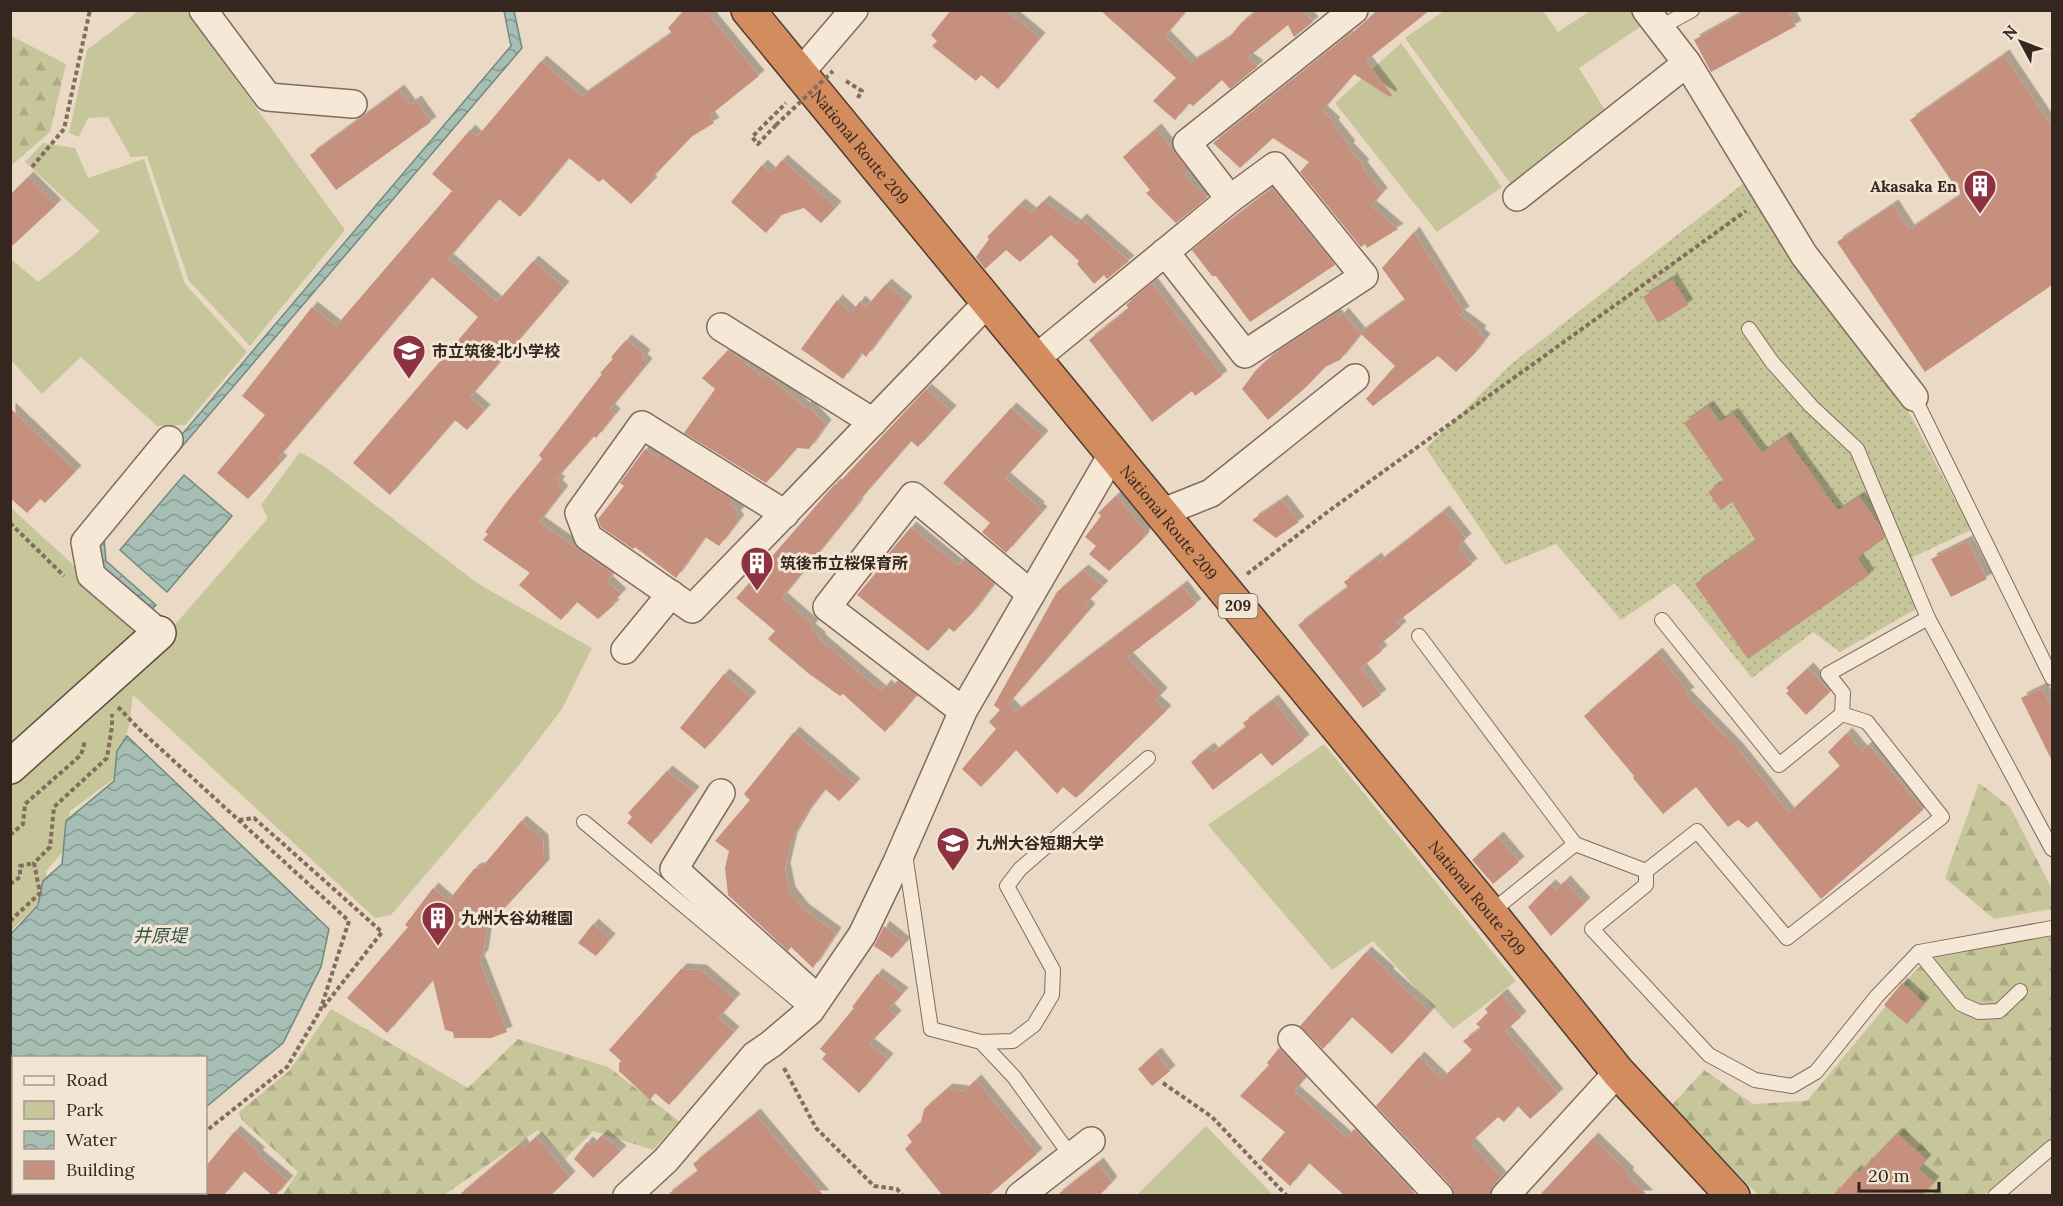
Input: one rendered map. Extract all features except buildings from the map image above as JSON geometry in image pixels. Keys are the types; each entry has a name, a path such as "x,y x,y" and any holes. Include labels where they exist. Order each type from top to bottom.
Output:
{"highway":[{"name":"National Route 209","path":"748,10 795,86 988,302 1618,1072 1733,1196"}],"street":[{"path":"203,10 268,97 353,104"},
{"path":"795,86 854,10"},
{"path":"1230,199 1187,143 1354,10"},
{"path":"1652,19 1687,63 1804,255 1914,397"},
{"path":"1517,196 1687,63"},
{"path":"1035,359 1165,252 1230,199 1275,166 1364,276 1245,354 1165,252"},
{"path":"785,514 642,425 579,513 588,537 692,609 785,514 988,302"},
{"path":"722,327 873,422"},
{"path":"1161,513 1211,493 1355,378"},
{"path":"10,767 159,633 91,575 86,543 170,440"},
{"path":"627,1196 666,1160 755,1055 771,1044 814,1005 862,935 963,711 1113,453"},
{"path":"963,711 828,607 913,496 1031,594"},
{"path":"625,650 671,594"},
{"path":"721,793 674,869 814,1005"},
{"path":"1292,1039 1439,1196"},
{"path":"1505,1196 1618,1072"},
{"path":"1020,1196 1081,1149"}],"lane":[{"path":"1652,19 1692,10"},
{"path":"1749,329 1773,362 1811,406 1857,449 1928,618 2052,849"},
{"path":"1914,397 2052,678"},
{"path":"1662,620 1779,765 1842,714 1843,693 1828,674 1928,618"},
{"path":"1419,636 1575,844 1646,871"},
{"path":"1646,871 1697,831 1787,938 1942,817 1867,722 1842,714"},
{"path":"903,846 931,1029 981,1042 1013,1041 1034,1025 1052,995 1053,970 1007,886 1020,869 1148,758"},
{"path":"584,822 814,1005"},
{"path":"1490,913 1575,844"},
{"path":"1646,871 1646,885 1592,928 1709,1055 1755,1080 1792,1086 1816,1072 1877,996 1919,952 2052,928"},
{"path":"1919,952 1961,1004 1979,1012 1999,1011 2020,991"},
{"path":"981,1042 1081,1149"},
{"path":"1995,1196 2052,1147"}],"path":[{"path":"32,167 63,129 90,10"},
{"path":"795,86 752,137 758,144 833,71"},
{"path":"1226,591 1330,510 1768,195"},
{"path":"118,706 140,730 349,921 320,1011"},
{"path":"10,884 20,877 20,866 34,863 50,847 54,807 107,758 112,726 111,708"},
{"path":"10,835 23,824 25,804 81,755 87,735"},
{"path":"207,1130 287,1067 320,1011 382,932 254,818 238,820"},
{"path":"10,921 40,893 34,863"},
{"path":"771,1044 816,1128 874,1186 897,1189 903,1196"},
{"path":"1163,1083 1212,1117 1287,1196"}],"green space":[{"path":"140,10 186,11 345,230 250,346 189,281 147,156 131,157 108,117 88,118 79,137 69,133 87,50"},
{"path":"1444,11 1543,11 1558,32 1590,11 1636,11 1646,23 1579,68 1606,112 1513,187 1405,38"},
{"path":"11,36 66,64 50,132 11,166"},
{"path":"1401,43 1502,187 1437,232 1335,103"},
{"path":"43,143 75,148 88,178 144,159 185,284 247,352 185,425 157,426 81,357 42,394 11,360 11,259 38,282 100,231 25,162"},
{"path":"1744,183 1905,405 1971,530 1913,557 1918,608 1840,652 1813,632 1752,678 1675,583 1621,620 1556,544 1505,565 1426,448 1510,365"},
{"path":"300,452 325,467 480,585 592,648 562,709 516,769 391,915 375,918 133,695 129,725 115,778 70,811 65,849 46,871 50,891 11,931 11,508 67,559 141,636 137,668 268,518 261,505"},
{"path":"1324,744 1516,981 1453,1029 1373,941 1332,970 1208,825"},
{"path":"1979,783 2010,807 2052,887 2052,909 1994,919 1945,878"},
{"path":"2052,927 2052,1138 1984,1195 1758,1195 1672,1105 1704,1070 1753,1104 1807,1101 1914,972 1931,956"},
{"path":"331,1009 468,1088 518,1039 608,1067 679,1121 653,1150 593,1131 565,1159 538,1130 444,1195 282,1196 298,1172 242,1120 239,1112 289,1071"},
{"path":"1206,1126 1273,1195 1137,1195"}],"water":[{"path":"504,11 514,11 522,48 104,538 106,561 156,605 150,611 99,567 96,536 511,46"},
{"path":"184,475 232,516 167,592 120,550"},
{"name":"井原堤","path":"127,736 329,929 321,967 283,1043 207,1106 207,1056 12,1056 12,1194 133,1194 132,1196 11,1195 11,934 38,905 43,881 62,864 66,821 114,781 117,751"}],"place":[{"name":"Akasaka En","path":"1980,215"},
{"name":"市立筑後北小学校","path":"409,380"},
{"name":"筑後市立桜保育所","path":"757,592"},
{"name":"九州大谷短期大学","path":"953,872"},
{"name":"九州大谷幼稚園","path":"438,947"}]}
